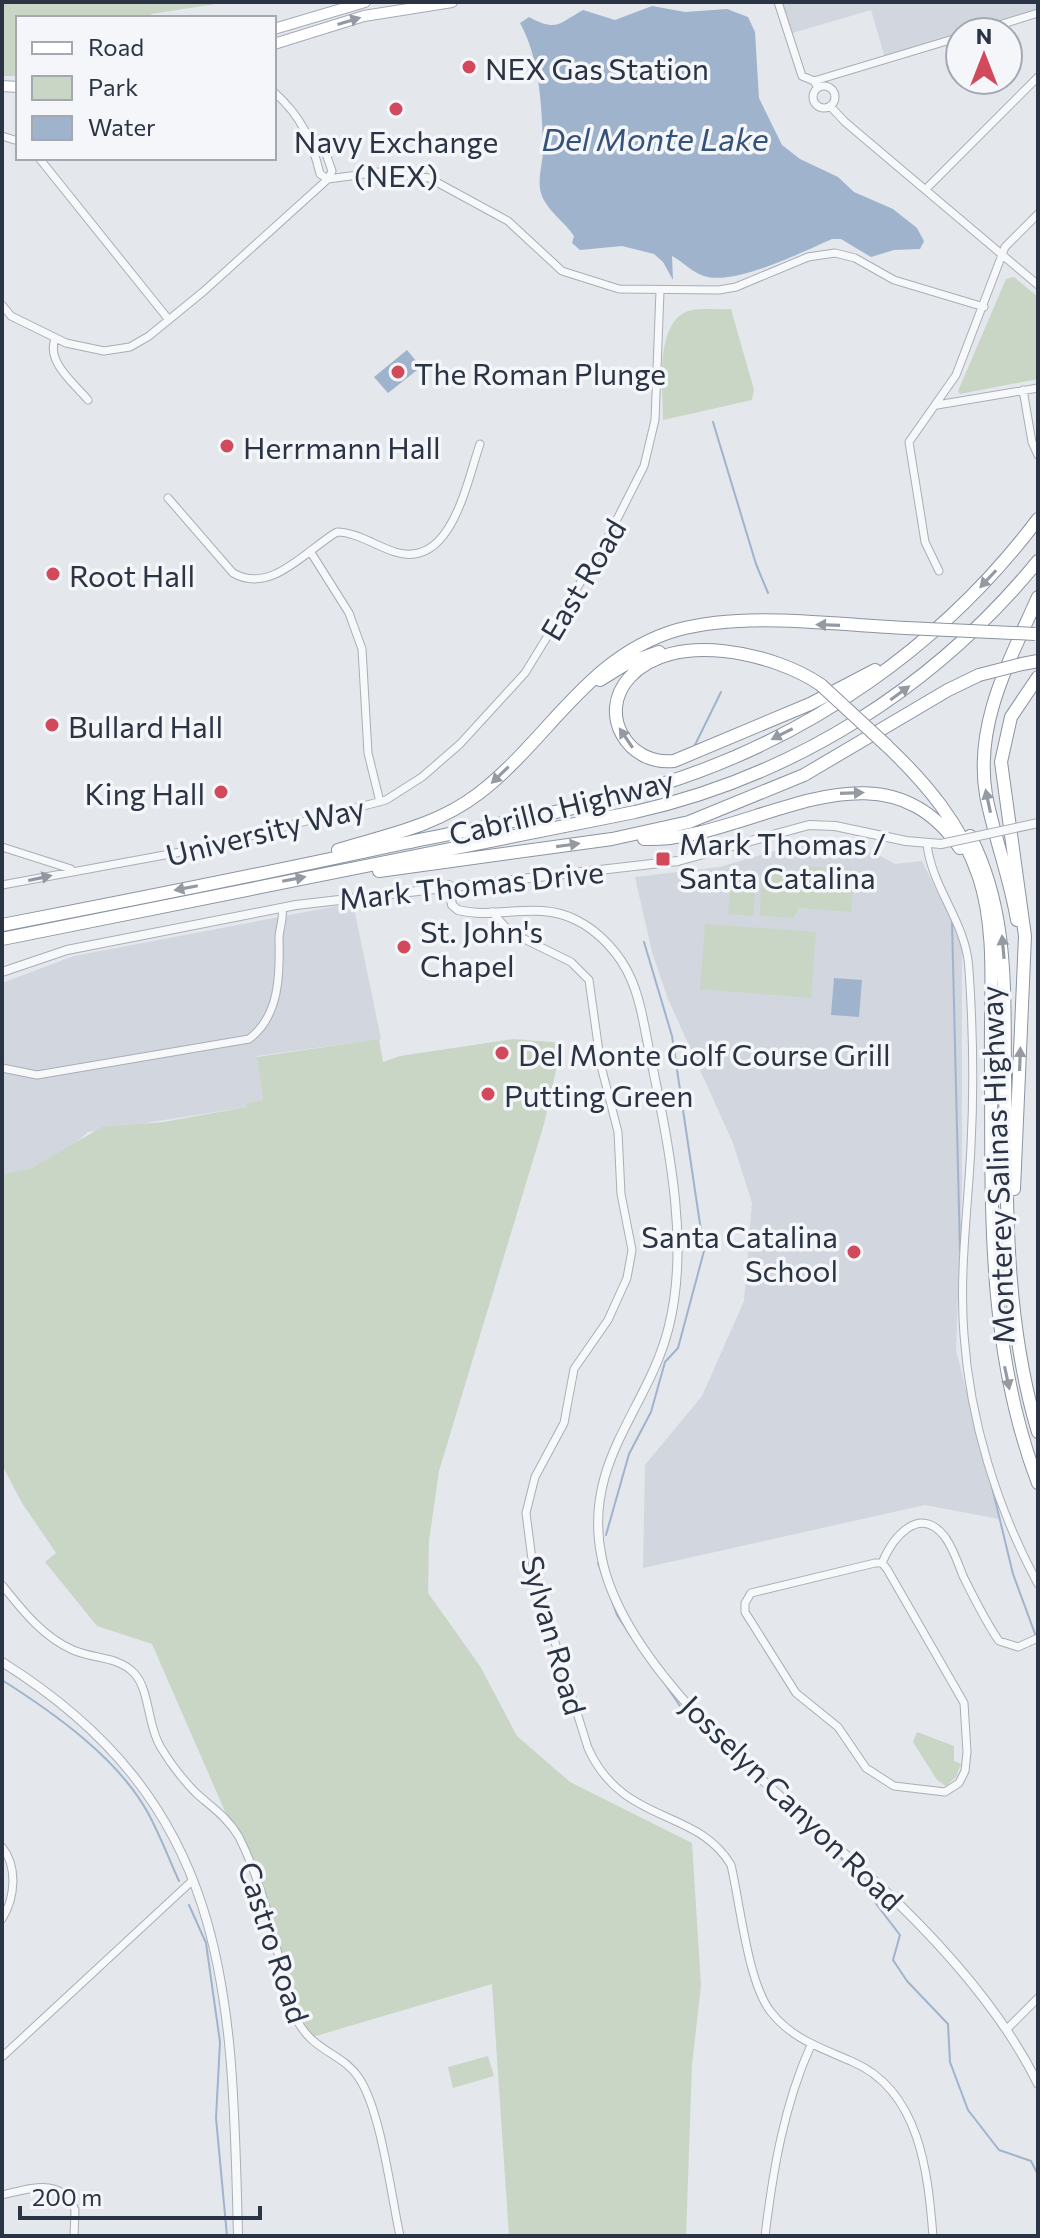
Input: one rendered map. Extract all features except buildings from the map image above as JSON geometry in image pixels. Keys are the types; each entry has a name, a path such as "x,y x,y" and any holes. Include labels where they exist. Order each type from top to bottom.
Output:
{"highway":[{"name":"Cabrillo Highway","path":"2,925 577,807 678,779 743,753 858,691 920,644 984,584 1038,519"},
{"name":"Cabrillo Highway","path":"2,942 33,932 653,808 703,794 769,769 855,723 919,678 985,620 1038,561"},
{"path":"1022,1015 1017,919 986,793 984,753 993,701 1038,597"},
{"path":"262,873 408,831 451,813 493,782 590,680 614,660 677,630 740,621 1037,634"},
{"path":"554,719 619,668 654,653 696,644 724,643 762,649 804,665 935,783 962,820 982,860 998,911 1005,974 1010,1276"},
{"path":"824,683 785,665 751,655 715,651 679,655 650,663 630,677 618,698 617,721 624,740 642,756 661,762 684,759 825,697 920,644"},
{"path":"324,874 404,868 612,839 689,822 764,794 835,759 940,694 979,675 1038,661"},
{"path":"1010,1276 1024,910 1001,762 1011,717 1038,677"},
{"path":"890,743 929,788 963,839 985,896 989,937"},
{"path":"612,839 677,836 839,793 865,792 891,797 929,816 957,843 975,881 989,937"},
{"name":"Monterey Salinas Highway","path":"989,937 995,1298 1008,1385 1038,1483"},
{"name":"Monterey Salinas Highway","path":"1010,1276 1021,1365 1038,1432"}],"main road":[{"path":"276,28 365,2"},
{"path":"276,43 364,16 452,2"}],"street":[{"path":"778,2 802,76 832,90 835,97 830,106 823,108 814,103 816,85"},
{"path":"816,85 944,42"},
{"path":"926,189 1038,77"},
{"path":"2,305 11,316 55,339 95,350 120,350 138,343 169,320 328,179 332,171 324,148 308,134 298,114 276,94"},
{"path":"830,106 1038,285"},
{"path":"41,160 169,320"},
{"path":"328,179 380,172 429,178 508,221 549,261 568,273 600,284 660,291 736,287 808,257 835,253 855,258 894,280 984,307"},
{"path":"939,571 925,542 908,450 910,438 956,375 984,307 1001,254 1038,214"},
{"name":"East Road","path":"380,802 410,787 432,769 525,673 613,528 644,466 653,437 660,291"},
{"path":"55,339 51,349 54,360 88,400"},
{"path":"937,405 1038,388"},
{"path":"1023,390 1038,455"},
{"path":"168,498 238,576 266,579 337,532 403,554 421,552 435,545 454,517 480,444"},
{"name":"University Way","path":"2,885 77,870 112,867 233,841 380,802 368,753 366,676 361,644 349,613 310,551"},
{"name":"Mark Thomas Drive","path":"2,972 75,948 282,908 449,885 689,859 809,825 835,826 941,844 1038,823"},
{"path":"927,844 931,867 961,928 969,967 972,1131 962,1291 967,1368 981,1435 1001,1501 1038,1584"},
{"path":"2,847 77,870"},
{"name":"Josselyn Canyon Road","path":"449,885 452,905 458,910 492,912 535,909 563,915 604,941 631,979 654,1076 673,1195 676,1281 666,1340 615,1445 600,1503 601,1558 620,1607 656,1664 700,1720 897,1902 963,1974 1007,2029 1038,2084"},
{"path":"2,1068 37,1075 249,1039 267,1021 281,970 278,934 284,923 282,908"},
{"name":"Sylvan Road","path":"492,912 510,932 571,962 589,980 601,1066 618,1132 621,1194 632,1250 627,1278 608,1320 574,1369 564,1423 529,1494 527,1529 534,1575 594,1761 626,1797 655,1814 707,1837 725,1855 731,1865 758,1991 778,2020 811,2045 874,2074 907,2115 925,2164 933,2236"},
{"path":"882,1563 892,1540 902,1530 919,1525 934,1528 949,1543 999,1641 1018,1647 1038,1638"},
{"path":"882,1563 957,1686 966,1710 965,1771 959,1783 945,1792 904,1789 866,1768 838,1727 796,1693 745,1612 745,1603 751,1593 882,1563"},
{"name":"Castro Road","path":"2,1585 26,1614 60,1644 77,1652 122,1663 136,1675 143,1686 152,1732 161,1748 177,1771 229,1821 237,1833 268,1910 283,1984 294,2015 303,2032 319,2049 350,2068 363,2086 382,2149 400,2236"},
{"path":"2,1662 43,1687 112,1751 159,1811 193,1880 219,1960 231,2034 238,2236"},
{"path":"2,1847 12,1865 13,1887 2,1919"},
{"path":"2,2057 193,1880"},
{"path":"1007,2029 1038,1998"},
{"path":"765,2236 784,2121 795,2081 811,2045"},
{"path":"2,2195 46,2186 59,2189 75,2210 74,2236"}],"shaded area":[{"path":"778,2 1038,2 1038,13 1024,17 944,16 944,42 886,61 871,10 789,34"},
{"name":"Santa Catalina School","path":"814,839 877,854 895,864 922,861 962,942 962,1186 956,1350 999,1519 925,1505 643,1568 645,1465 702,1396 744,1301 752,1203 733,1143 668,999 652,952 635,877 720,867"},
{"path":"353,903 381,1039 257,1056 263,1100 247,1103 247,1107 88,1132 68,1149 32,1168 2,1174 2,983 74,956"}],"green space":[{"path":"2,2 229,2 152,16 16,16 16,76 2,76"},
{"path":"1014,277 1038,297 1038,379 960,394 958,391 1006,279"},
{"path":"731,309 754,390 752,400 663,420 663,357 671,326 680,316 692,310"},
{"path":"802,866 855,870 851,912 799,908 793,918 760,916 761,873 800,876"},
{"path":"735,871 752,872 756,877 753,916 728,914 731,876"},
{"path":"705,924 816,932 811,998 700,989"},
{"path":"379,1039 383,1062 400,1056 514,1039 562,1043 544,1124 439,1471 429,1541 428,1593 480,1666 517,1736 570,1782 692,1843 701,1985 692,2065 686,2236 509,2236 492,1984 309,2038 294,2015 268,1910 152,1644 97,1626 45,1562 56,1553 22,1503 2,1465 2,1174 32,1168 102,1127 163,1122 247,1107 247,1103 263,1100 257,1057"},
{"path":"917,1732 954,1746 954,1761 961,1764 956,1777 946,1786 937,1780 913,1742"},
{"path":"488,2056 494,2076 453,2088 448,2067"}],"water":[{"name":"Del Monte Lake","path":"652,6 685,12 727,9 748,17 755,32 759,98 782,145 800,159 838,177 854,192 893,209 917,228 924,241 920,249 894,250 871,257 841,239 832,239 768,266 717,278 704,276 672,256 673,280 663,262 654,254 622,246 580,250 572,243 574,236 547,205 541,193 543,149 539,84 532,52 520,23 529,17 546,24 557,24 583,10 615,20"},
{"name":"The Roman Plunge","path":"407,350 421,367 388,393 374,377"},
{"path":"834,978 862,980 859,1017 831,1015"}],"waterway":[{"path":"713,422 756,564 768,593"},
{"path":"694,747 721,692"},
{"path":"952,922 960,1251"},
{"path":"606,1535 629,1454 651,1412 665,1362 678,1348 704,1251 672,1036 644,942"},
{"path":"991,1483 1013,1574 1038,1642"},
{"path":"598,1563 617,1615 632,1638"},
{"path":"657,1672 682,1709 710,1734"},
{"path":"2,1680 63,1722 120,1774 148,1813 179,1881"},
{"path":"837,1853 900,1935 893,1960 907,1981 948,2024 950,2062 968,2110 999,2150 1031,2161 1038,2175"},
{"path":"189,1905 206,1943 220,2042 216,2118 227,2236"}],"place":[{"name":"NEX Gas Station","path":"469,67"},
{"name":"Navy Exchange (NEX)","path":"396,109"},
{"name":"The Roman Plunge","path":"398,372"},
{"name":"Herrmann Hall","path":"227,446"},
{"name":"Root Hall","path":"53,574"},
{"name":"Bullard Hall","path":"52,725"},
{"name":"King Hall","path":"221,792"},
{"name":"Mark Thomas / Santa Catalina","path":"663,859"},
{"name":"St. John's Chapel","path":"404,947"},
{"name":"Del Monte Golf Course Grill","path":"502,1053"},
{"name":"Putting Green","path":"488,1094"},
{"name":"Santa Catalina School","path":"854,1252"}]}
